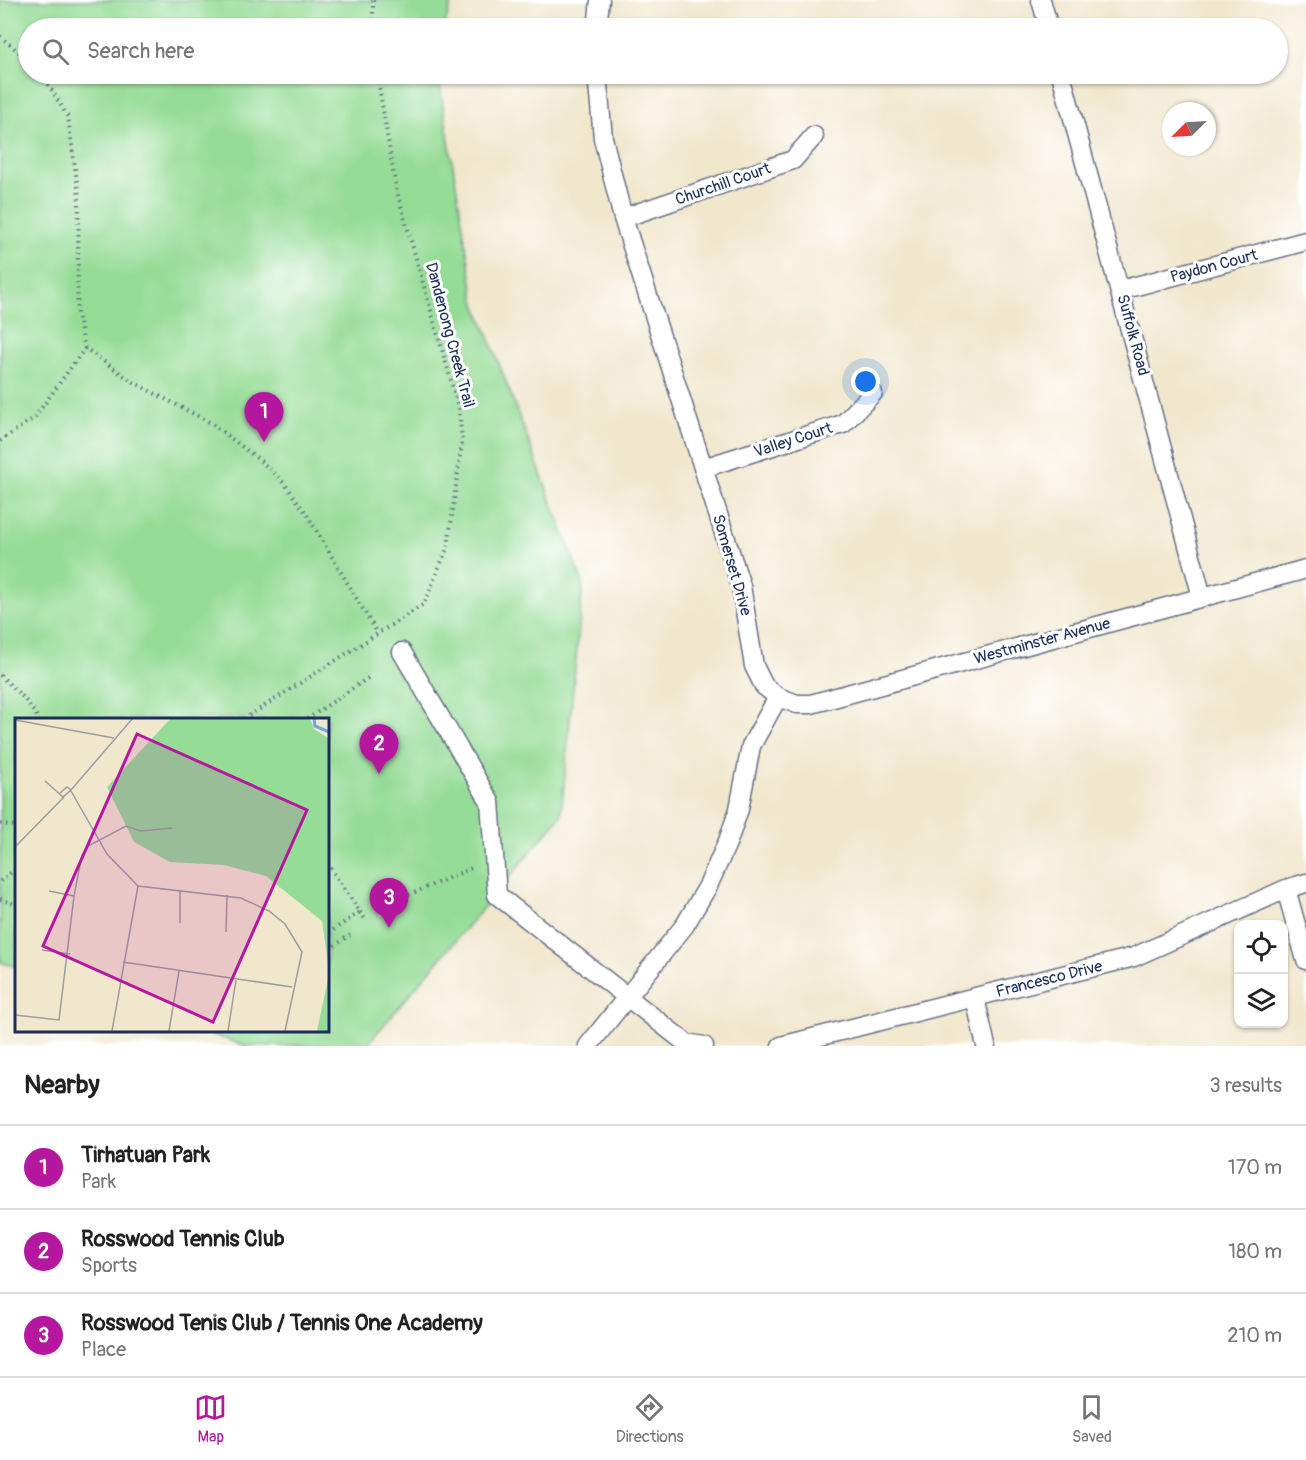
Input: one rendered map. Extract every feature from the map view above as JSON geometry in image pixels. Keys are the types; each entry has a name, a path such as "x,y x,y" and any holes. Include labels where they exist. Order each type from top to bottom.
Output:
{"street":[{"path":"598,18 600,0"},
{"path":"1041,0 1046,18"},
{"name":"Somerset Drive","path":"598,84 603,138 622,218 741,586 754,666 764,686 778,697"},
{"name":"Suffolk Road","path":"1064,84 1202,597"},
{"name":"Churchill Court","path":"622,218 793,160 814,136"},
{"name":"Paydon Court","path":"1121,291 1306,241"},
{"name":"Valley Court","path":"703,468 843,424 873,393"},
{"name":"Westminster Avenue","path":"778,697 797,704 811,704 1306,569"},
{"path":"402,652 490,802 497,895 686,1043 704,1046"},
{"path":"588,1046 685,925 708,886 728,841 739,808 751,746 778,697"},
{"name":"Francesco Drive","path":"782,1046 1134,957 1286,889 1306,884"},
{"path":"1286,889 1306,960"},
{"path":"975,998 986,1046"}],"path":[{"path":"373,0 373,18"},
{"path":"0,36 18,51"},
{"path":"48,84 68,117 79,196 77,314 85,348 133,382 211,423 277,477 306,513 377,633"},
{"name":"Dandenong Creek Trail","path":"246,718 424,604 448,546 462,441 459,410 396,188 379,84"},
{"path":"0,441 35,417 85,348"},
{"path":"0,675 24,698 38,718"},
{"path":"308,718 368,678"},
{"path":"0,824 15,826"},
{"path":"410,895 474,869 473,860"},
{"path":"328,864 365,920"},
{"path":"0,881 15,870"},
{"path":"0,899 15,904"},
{"path":"328,933 360,912"},
{"path":"328,943 331,948 350,934"}],"green space":[{"path":"0,0 452,0 447,18 18,18 18,84 440,84 475,301 583,584 561,816 366,1046 246,1046 201,1031 328,1031 328,718 15,718 15,967 0,962"}],"place":[{"name":"Tirhatuan Park","path":"264,442"},
{"name":"Rosswood Tennis Club","path":"379,774"},
{"name":"Rosswood Tenis Club / Tennis One Academy","path":"389,928"}]}
